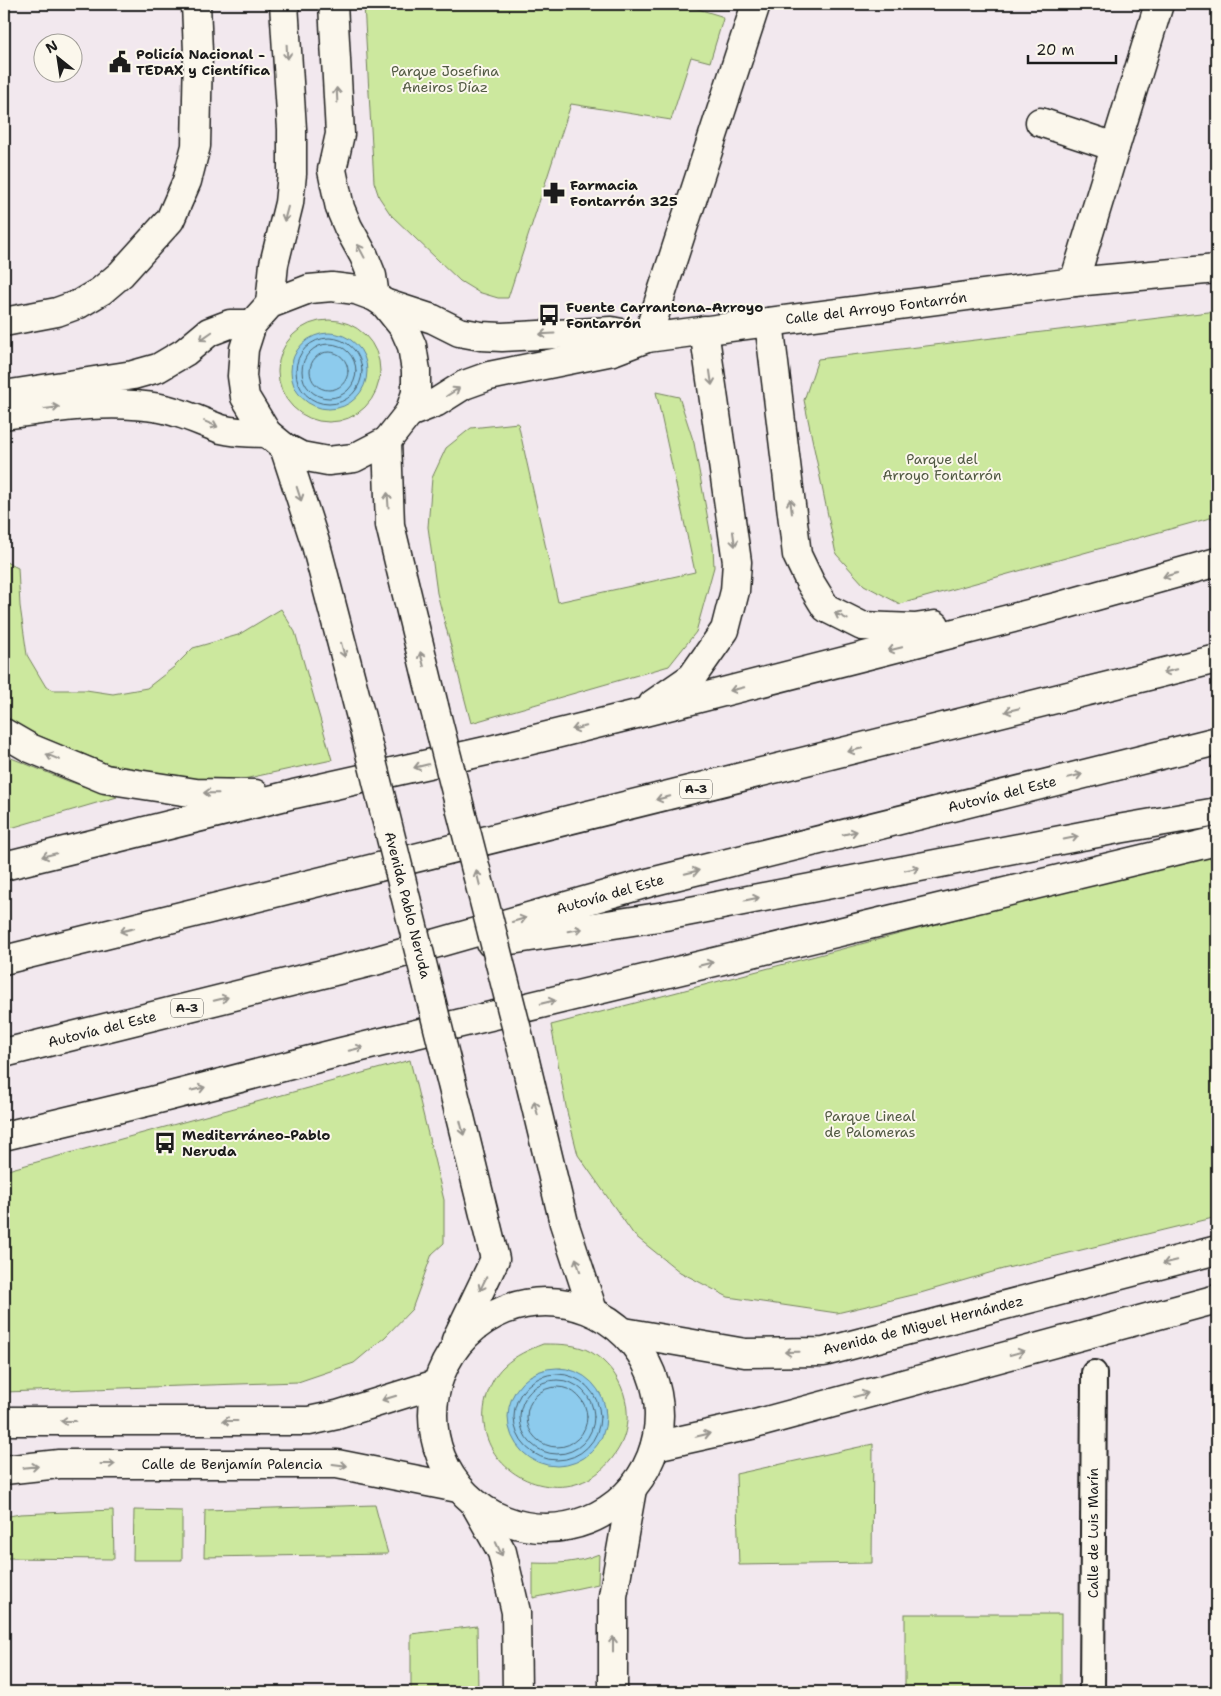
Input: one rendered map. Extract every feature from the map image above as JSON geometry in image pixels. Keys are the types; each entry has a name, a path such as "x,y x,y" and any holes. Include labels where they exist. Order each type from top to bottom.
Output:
{"main road":[{"path":"4,322 57,312 79,304 101,291 121,274 170,220 187,180 196,146 198,52 196,4"},
{"path":"270,304 274,264 289,203 292,174 292,129 284,4"},
{"path":"4,415 76,405 122,404 161,408 195,417 222,429 276,440 301,456 328,461 354,458 387,441 409,413 416,393 416,371 412,346 404,328 380,300 364,256 348,228 340,208 332,170 340,134 333,4"},
{"path":"1074,282 1159,4"},
{"path":"647,338 751,5"},
{"path":"1040,122 1114,147"},
{"name":"Calle del Arroyo Fontarrón","path":"409,413 437,402 464,385 489,376 613,351 647,338 1074,282 1217,269"},
{"path":"276,440 244,397 242,376 244,350 252,324 270,304 309,289 332,287 356,290 380,300"},
{"name":"Calle del Arroyo Fontarrón","path":"380,300 433,319 459,332 481,336 502,337 611,331 647,338"},
{"path":"769,322 798,555 810,582 826,608 862,626 915,628 1060,606"},
{"path":"4,395 133,375 158,368 185,352 209,332 230,324 252,324"},
{"path":"640,713 692,677 725,630 736,591 737,562 704,330"},
{"name":"Avenida Pablo Neruda","path":"276,440 316,545 363,725 495,1259 447,1358"},
{"path":"387,441 390,525 564,1223 593,1312"},
{"path":"4,866 294,794 495,749 640,713 1060,606 1217,562"},
{"name":"A-3","path":"4,960 1217,659"},
{"path":"4,733 30,748 105,779 196,793 294,794"},
{"name":"Autovía del Este","path":"4,1053 371,962 651,882 1217,741"},
{"path":"371,962 665,916 1118,829 1217,812"},
{"path":"4,1136 151,1101 360,1047 1217,842"},
{"path":"4,1143 151,1101"},
{"name":"Avenida de Miguel Hernández","path":"624,1332 744,1353 824,1352 1217,1250"},
{"path":"656,1446 765,1421 1217,1300"},
{"path":"467,1497 506,1522 540,1529 574,1526 606,1512 632,1489 646,1469 656,1446 660,1415 656,1385 644,1356 624,1332 593,1312 561,1302 528,1303 496,1313 468,1332 447,1358 436,1384 432,1411 434,1439 443,1465 467,1497 502,1552 516,1612 517,1692"},
{"path":"4,1421 309,1421 337,1415 436,1384"},
{"name":"Calle de Benjamín Palencia","path":"4,1470 59,1464 337,1464 467,1497"},
{"path":"613,1692 613,1596 632,1489"}],"street":[{"name":"Calle de Luis Marín","path":"1092,1692 1094,1373"}],"green space":[{"name":"Parque Josefina Aneiros Díaz","path":"364,4 682,4 721,16 723,19 710,62 691,57 671,120 571,104 508,298 498,298 478,292 460,281 391,215 379,197 374,182"},
{"name":"Parque del Arroyo Fontarrón","path":"1217,311 1217,516 900,604 864,585 836,554 804,400 818,359"},
{"path":"329,320 349,323 358,328 372,342 377,351 380,371 377,391 372,400 358,414 349,419 329,422 309,419 300,414 286,400 281,391 278,371 281,351 286,342 300,328 309,323"},
{"path":"656,392 679,397 694,443 713,547 714,567 696,632 669,666 471,723 437,593 428,527 432,478 446,448 471,428 518,423 558,602 695,572"},
{"path":"4,561 18,568 20,606 27,655 46,687 53,690 86,690 113,694 147,688 174,667 193,648 238,635 281,609 295,632 332,760 225,783 161,776 108,764 10,724 4,717"},
{"path":"4,755 68,781 117,797 4,830"},
{"name":"Parque Lineal de Palomeras","path":"1217,851 1217,1217 1003,1269 917,1294 837,1313 728,1297 680,1272 634,1235 578,1155 567,1112 551,1025"},
{"path":"410,1060 444,1200 444,1243 432,1254 412,1309 385,1337 354,1363 298,1382 4,1392 4,1171"},
{"path":"543,1344 580,1347 602,1360 619,1381 627,1406 625,1432 617,1452 599,1472 584,1481 566,1486 548,1486 531,1482 515,1474 502,1463 492,1450 486,1434 484,1417 486,1399 495,1377 513,1359","holes":["561,1368 600,1393 605,1409 605,1425 530,1376 544,1370"]},
{"path":"873,1444 872,1563 739,1565 736,1474"},
{"path":"375,1505 388,1554 204,1557 205,1510"},
{"path":"113,1510 114,1559 4,1558 4,1517 20,1514"},
{"path":"134,1510 182,1511 182,1560 133,1560"},
{"path":"599,1554 598,1584 533,1598 533,1563 567,1562"},
{"path":"905,1614 1061,1614 1061,1692 905,1692"},
{"path":"477,1626 478,1692 411,1692 411,1634"}],"water":[{"path":"322,333 336,333 350,339 361,350 367,364 364,386 356,398 336,409 322,409 308,403 297,392 291,378 291,364 297,350 308,339"},
{"path":"557,1368 576,1372 591,1383 602,1398 606,1417 602,1436 591,1451 576,1462 557,1466 538,1462 523,1451 512,1436 508,1417 512,1398 523,1383 538,1372"}],"place":[{"name":"Policía Nacional - TEDAX y Científica","path":"120,62"},
{"name":"Farmacia Fontarrón 325","path":"554,193"},
{"name":"Fuente Carrantona-Arroyo Fontarrón","path":"549,315"},
{"name":"Mediterráneo-Pablo Neruda","path":"165,1143"}]}
